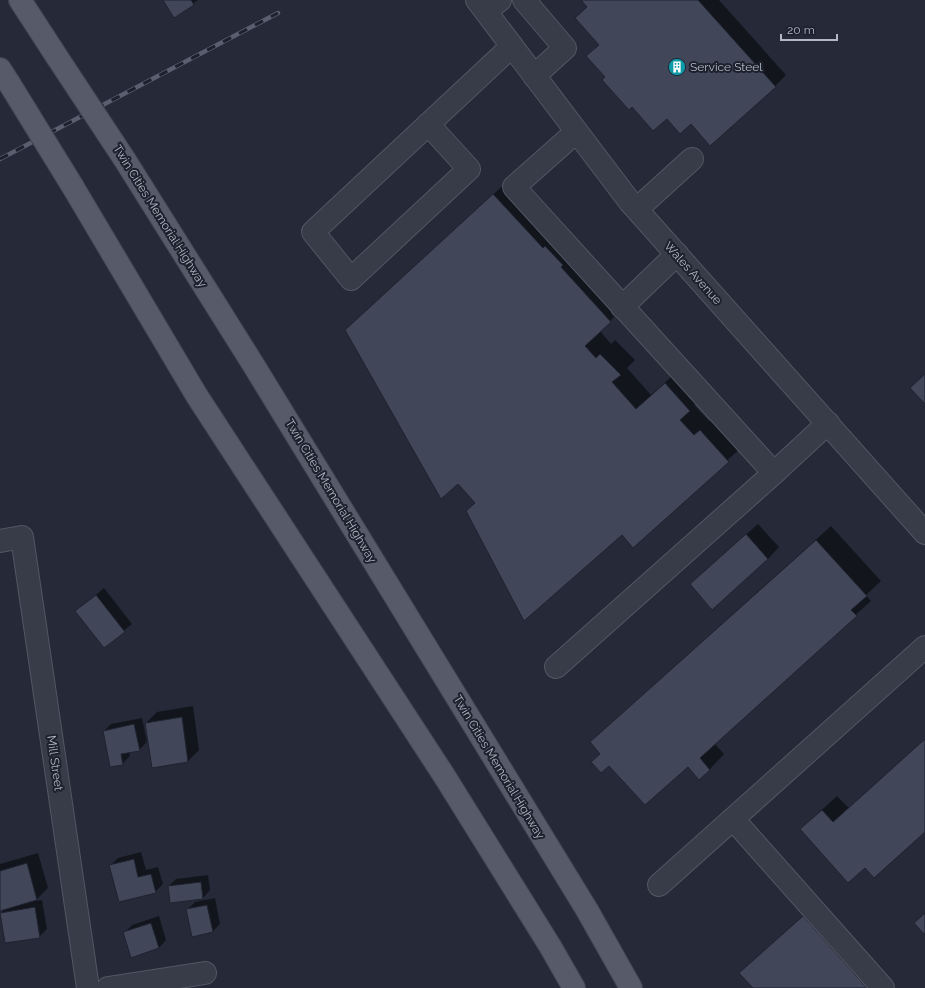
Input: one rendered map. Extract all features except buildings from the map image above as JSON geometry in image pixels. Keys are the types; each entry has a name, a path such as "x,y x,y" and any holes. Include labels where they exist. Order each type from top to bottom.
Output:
{"main road":[{"name":"Twin Cities Memorial Highway","path":"20,0 125,160 265,383 578,897 631,988"},
{"path":"29,0 40,30"},
{"path":"3,79 51,150 197,396 445,777 550,946 574,988"}],"street":[{"path":"524,0 565,48 534,76"},
{"name":"Wales Avenue","path":"488,4 512,46 576,132 637,209 923,527"},
{"path":"428,124 469,168 351,278 313,232 428,124 512,46"},
{"path":"576,132 514,187 774,473"},
{"path":"637,209 692,159"},
{"path":"622,307 676,254"},
{"path":"556,667 828,423"},
{"name":"Mill Street","path":"0,541 22,537 88,988"},
{"path":"659,885 925,647"},
{"path":"733,818 883,988"},
{"path":"108,988 205,973"}],"railway":[{"path":"0,159 278,13"}],"place":[{"name":"Service Steel","path":"677,67"}]}
